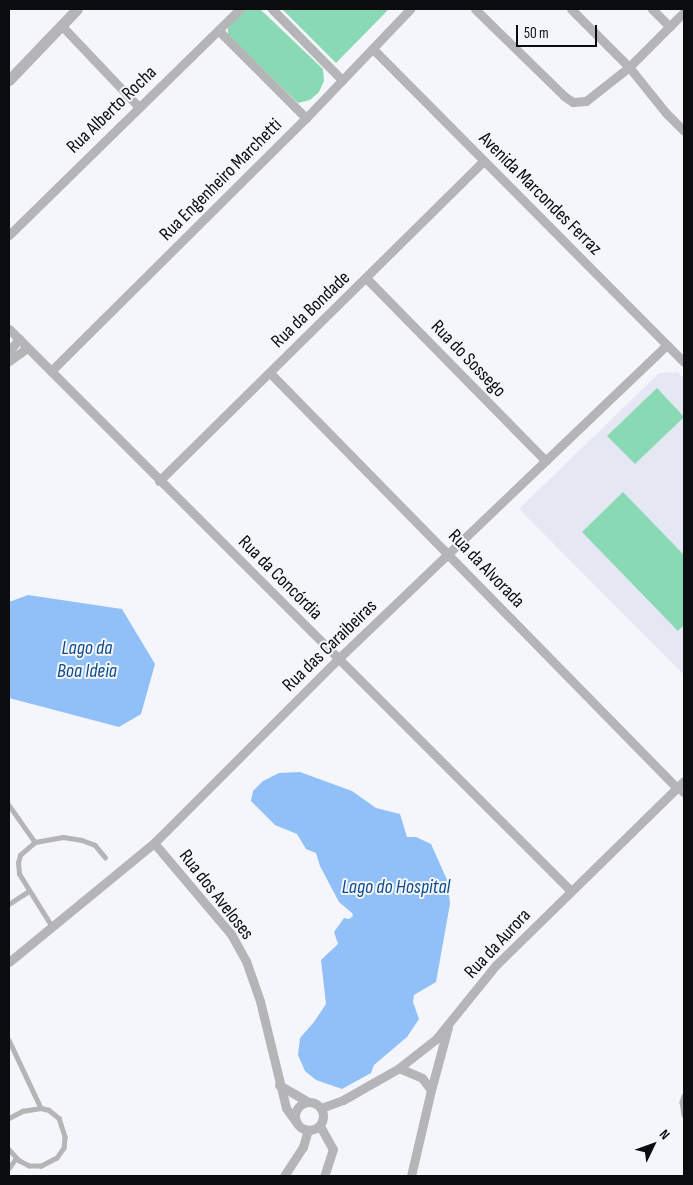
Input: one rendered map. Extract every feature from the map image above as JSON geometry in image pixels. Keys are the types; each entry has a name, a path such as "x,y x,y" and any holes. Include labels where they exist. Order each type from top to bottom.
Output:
{"street":[{"name":"Rua Alberto Rocha","path":"9,235 138,106 240,9"},
{"path":"272,9 342,80"},
{"name":"Rua Engenheiro Marchetti","path":"52,371 306,118 410,9"},
{"path":"475,9 564,96 574,102 586,101 629,67 684,12"},
{"path":"571,9 629,67 666,113 684,131"},
{"path":"652,9 670,27"},
{"path":"9,80 74,10"},
{"path":"61,25 138,106"},
{"path":"218,31 306,118"},
{"name":"Avenida Marcondes Ferraz","path":"373,49 684,362"},
{"name":"Rua da Bondade","path":"159,481 367,279 484,161"},
{"name":"Rua do Sossego","path":"367,279 546,461"},
{"name":"Rua da Concórdia","path":"9,329 159,481 572,891"},
{"path":"9,351 19,339"},
{"name":"Rua das Caraibeiras","path":"9,962 154,843 338,659 667,345"},
{"path":"9,361 27,348"},
{"name":"Rua da Alvorada","path":"270,373 682,788"},
{"name":"Rua da Aurora","path":"321,1108 343,1100 399,1068 436,1039 496,965 682,788"},
{"name":"Rua dos Aveloses","path":"154,843 231,934 246,961 260,1001 286,1108 297,1123"},
{"path":"411,1176 449,1023"},
{"path":"399,1068 422,1078 431,1090"},
{"path":"279,1085 321,1108 324,1117 320,1126 308,1130"},
{"path":"308,1130 297,1123 297,1109 309,1102"},
{"path":"320,1126 333,1149 324,1176"},
{"path":"284,1176 303,1147 308,1130"}],"lane":[{"path":"9,805 35,842"},
{"path":"52,927 19,874 18,862 27,847 35,842 63,837 82,840 94,845 105,857"},
{"path":"9,904 29,891"},
{"path":"9,1040 41,1108"},
{"path":"684,1096 682,1102 684,1115"},
{"path":"9,1118 22,1111 41,1108 49,1110 59,1118 66,1137 64,1148 57,1158 40,1166 29,1166 16,1158 9,1150"},
{"path":"9,1168 16,1158"}],"shaded area":[{"path":"678,372 684,379 684,675 519,509 659,373"}],"green space":[{"path":"244,9 260,9 323,69 324,81 319,92 310,100 298,103 228,35 228,28"},
{"path":"282,9 389,9 336,63"},
{"path":"657,388 684,417 635,464 607,436"},
{"path":"623,492 684,555 684,625 678,631 582,532"}],"water":[{"name":"Lago da Boa Ideia","path":"28,595 122,609 155,664 141,714 119,727 9,698 9,602"},
{"name":"Lago do Hospital","path":"300,772 352,791 376,808 400,814 407,837 416,837 431,844 448,882 450,904 436,982 414,995 413,1002 419,1019 407,1037 374,1065 371,1073 342,1089 316,1080 305,1071 298,1055 300,1038 326,1004 321,960 338,944 334,932 344,918 349,919 353,916 339,902 320,866 316,853 306,849 297,834 275,825 251,801 253,791 263,781 279,773"}]}
